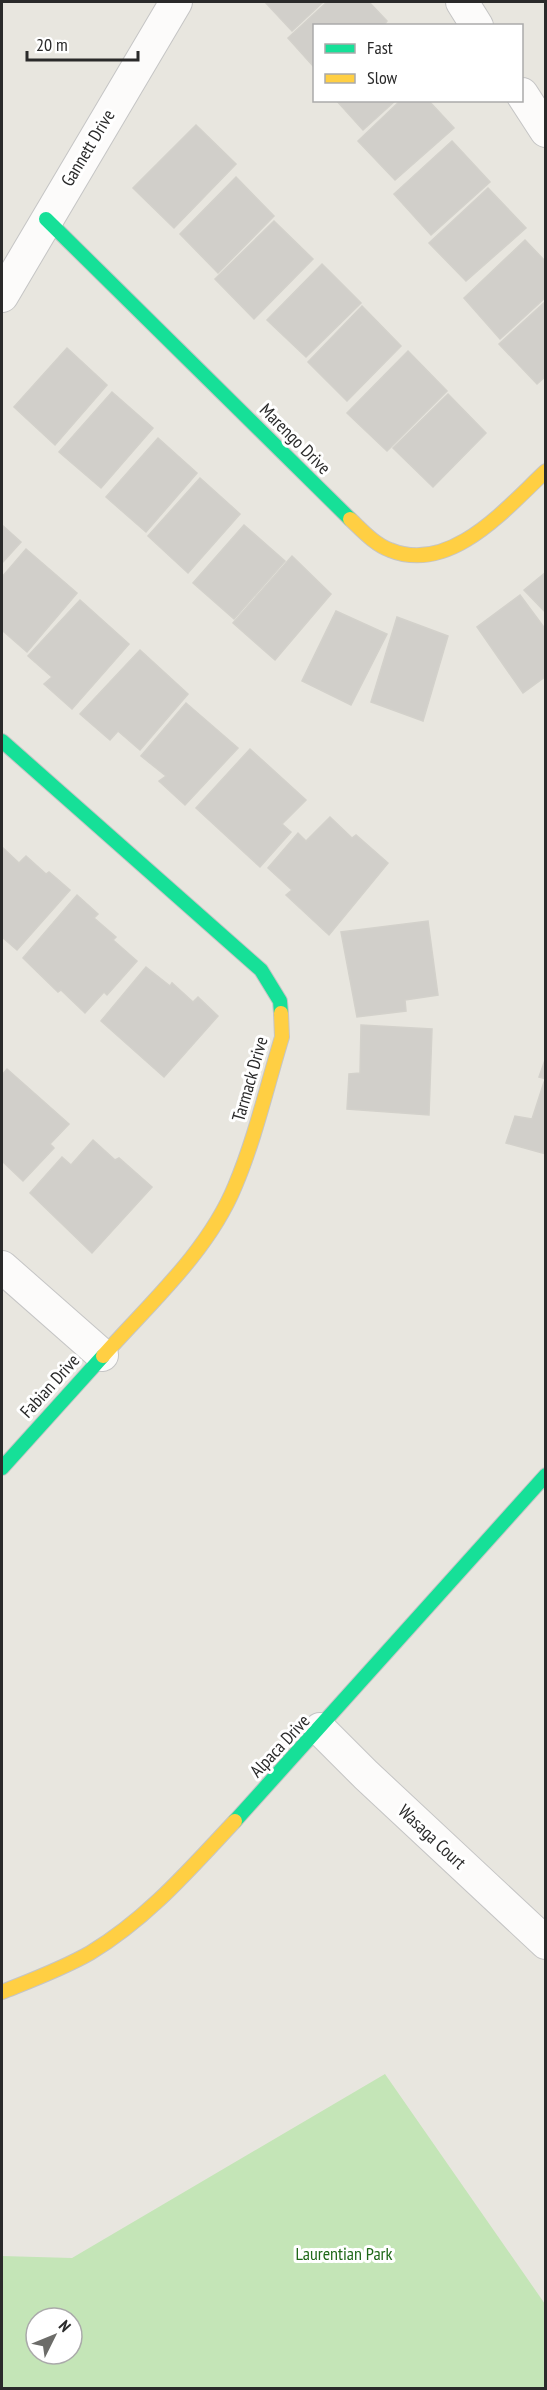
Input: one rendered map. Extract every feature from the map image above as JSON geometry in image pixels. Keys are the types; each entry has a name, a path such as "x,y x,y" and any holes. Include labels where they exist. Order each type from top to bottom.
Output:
{"street":[{"name":"Gannett Drive","path":"2,296 176,2"},
{"path":"462,2 476,24"},
{"path":"523,96 546,131"},
{"name":"Marengo Drive","path":"46,219 371,539 391,550 417,553 446,551 473,536 546,471"},
{"name":"Tarmack Drive","path":"2,741 261,970 280,1001 282,1037 270,1085 235,1188 210,1232 182,1269 102,1355"},
{"path":"2,1267 102,1355"},
{"name":"Fabian Drive","path":"2,1468 102,1355"},
{"name":"Alpaca Drive","path":"2,1992 56,1971 135,1921 177,1883 320,1729 546,1475"},
{"name":"Wasaga Court","path":"320,1729 366,1776 546,1943"}],"green space":[{"name":"Laurentian Park","path":"385,2074 545,2304 545,2388 2,2388 2,2256 72,2258"}],"building":[{"path":"265,2 323,2 292,31"},
{"path":"327,2 369,2 387,21 385,24 313,24 313,66 288,38"},
{"path":"338,102 394,102 363,130"},
{"path":"399,102 430,102 454,128 395,180 358,141"},
{"path":"196,125 236,164 174,228 133,188"},
{"path":"452,141 490,182 431,235 394,194"},
{"path":"236,177 274,216 218,273 180,234"},
{"path":"488,188 526,228 466,281 429,243"},
{"path":"274,221 313,259 254,319 215,279"},
{"path":"525,240 546,262 546,297 500,339 464,298"},
{"path":"322,264 361,303 306,357 267,320"},
{"path":"546,301 546,376 537,384 499,344"},
{"path":"362,306 401,346 347,401 308,362"},
{"path":"67,348 107,385 55,445 14,407"},
{"path":"408,351 447,391 387,451 347,413"},
{"path":"112,392 153,428 101,488 59,452"},
{"path":"448,394 486,433 433,487 393,448"},
{"path":"158,438 197,473 146,532 106,497"},
{"path":"200,478 240,514 188,573 148,536"},
{"path":"2,525 21,542 2,563"},
{"path":"244,525 285,561 234,619 193,583"},
{"path":"26,549 77,593 27,652 3,631 2,633 2,577"},
{"path":"292,556 331,594 275,660 233,623"},
{"path":"546,572 546,613 524,590"},
{"path":"520,595 546,630 546,676 523,693 477,627"},
{"path":"80,600 129,644 72,709 44,684 52,677 28,656"},
{"path":"336,611 387,634 351,705 302,681"},
{"path":"397,617 448,636 423,721 371,702"},
{"path":"140,650 188,694 140,750 118,731 110,740 80,714"},
{"path":"186,703 238,748 185,805 159,781 166,776 141,756"},
{"path":"250,749 306,800 282,824 291,832 260,867 196,808"},
{"path":"330,817 352,838 356,835 388,863 329,935 286,895 292,890 268,868 298,833 306,841"},
{"path":"2,847 19,863 26,856 46,874 49,872 70,890 17,950 2,937"},
{"path":"77,895 98,914 94,918 116,937 113,940 137,961 107,995 104,992 85,1013 61,990 58,992 23,958"},
{"path":"428,921 438,995 405,1000 406,1011 357,1017 341,932"},
{"path":"146,967 170,986 172,983 193,1002 198,997 218,1016 164,1077 101,1021"},
{"path":"361,1025 432,1029 429,1115 347,1109 349,1074 360,1073"},
{"path":"546,1057 546,1079 539,1077"},
{"path":"7,1069 69,1124 50,1144 54,1148 23,1181 2,1161 2,1075"},
{"path":"544,1082 546,1082 546,1154 506,1143 515,1116 532,1119"},
{"path":"93,1140 115,1160 119,1158 152,1187 92,1253 30,1193 62,1157 71,1165"}],"traffic: fast":[{"path":"46,219 350,519"},
{"path":"2,741 261,970 280,1001 281,1013"},
{"path":"2,1468 103,1356"},
{"path":"235,1821 546,1475"}],"traffic: slow":[{"path":"350,519 373,540 390,550 413,555 435,553 456,545 476,533 496,518 546,471"},
{"path":"103,1356 176,1276 209,1233 223,1210 249,1150 282,1037 281,1013"},
{"path":"2,1992 69,1964 111,1940 167,1892 235,1821"}]}
